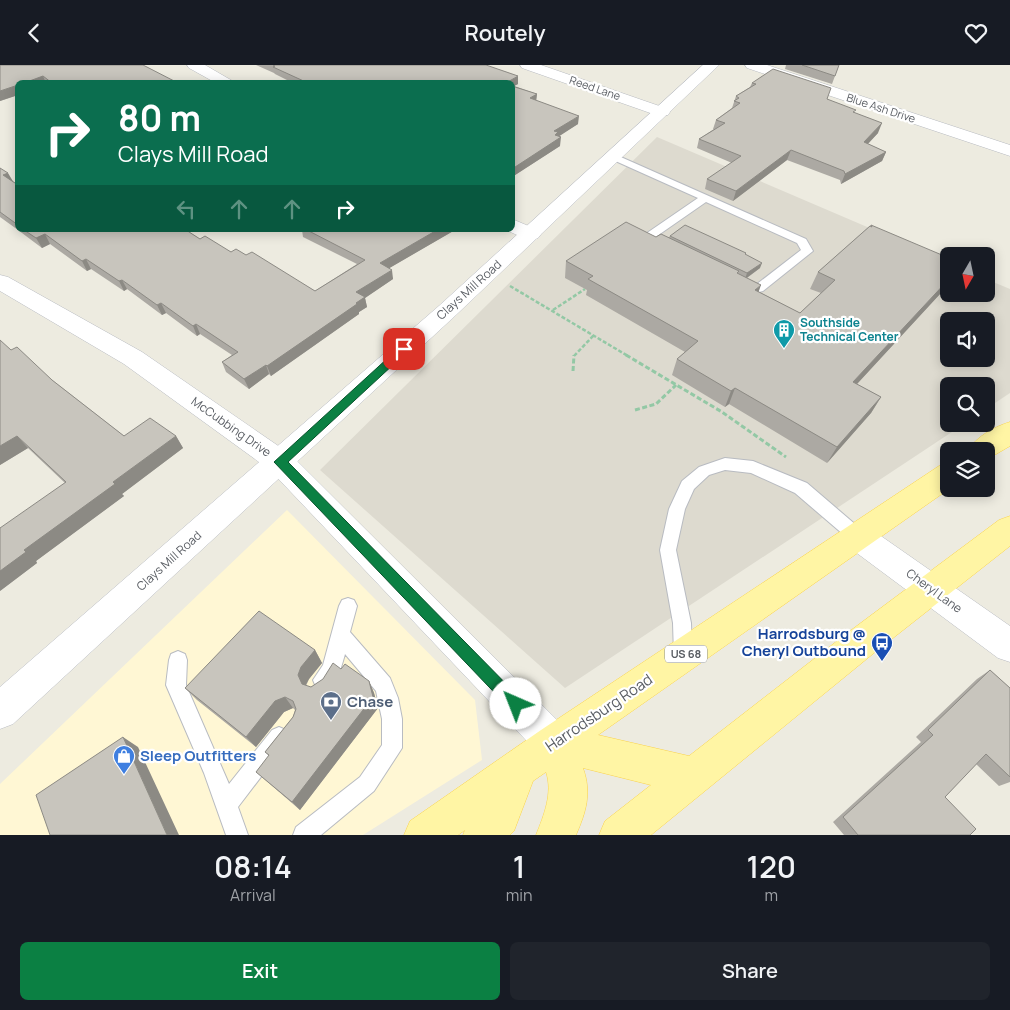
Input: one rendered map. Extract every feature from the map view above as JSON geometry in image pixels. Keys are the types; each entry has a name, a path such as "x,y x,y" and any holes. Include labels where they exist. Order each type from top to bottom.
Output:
{"main road":[{"path":"995,442 1010,432"},
{"name":"Harrodsburg Road","path":"424,835 554,743 940,480"},
{"path":"619,835 1010,529"},
{"path":"554,743 694,776"},
{"path":"554,743 568,783 565,814 556,835"},
{"path":"483,835 500,817 519,768"}],"street":[{"path":"194,65 223,80"},
{"name":"Reed Lane","path":"527,65 662,112"},
{"name":"Clays Mill Road","path":"0,711 280,462 522,229 614,157 712,65"},
{"name":"Blue Ash Drive","path":"752,65 1010,151"},
{"name":"McCubbing Drive","path":"0,282 133,358 280,462 554,743"},
{"name":"Cheryl Lane","path":"857,536 1010,646"}],"lane":[{"path":"614,157 802,241 807,251 759,288 746,287 729,279"},
{"path":"679,254 653,241 651,235 705,198"},
{"path":"683,655 682,623 668,550 677,509 688,485 704,471 725,464 753,467 801,488 857,536"},
{"path":"317,687 331,670 348,606"},
{"path":"304,835 367,784 392,748 392,719 388,698 382,685 340,635"},
{"path":"178,660 176,685 237,835"},
{"path":"226,805 292,720"}],"path":[{"path":"510,286 722,412 787,457"},
{"path":"553,310 585,289"},
{"path":"573,371 574,353 594,335"},
{"path":"635,410 656,404 676,385"}],"shaded area":[{"path":"657,137 940,258 940,303 995,303 995,283 1010,289 1010,393 995,403 995,377 940,377 940,432 952,432 565,688 320,470"},
{"path":"287,510 475,700 482,760 363,835 0,835 0,784"}],"building":[{"path":"0,65 143,65 172,80 48,80 43,76 32,80 15,80 15,86 0,91"},
{"path":"273,65 486,65 518,76 511,80 301,80 273,67 275,66"},
{"path":"802,65 839,65 835,76"},
{"path":"773,69 831,88 827,99 856,110 853,112 882,123 864,142 886,152 845,174 844,171 791,150 736,191 707,179 741,156 699,139 725,123 716,120 740,103 734,101 739,98 736,96 756,84 752,83"},
{"path":"515,87 537,94 530,98 579,116 554,131 558,132 555,135 561,137 515,167"},
{"path":"0,168 8,173 3,175 15,183 15,223 0,212"},
{"name":"Southside Technical Center","path":"626,222 656,237 661,234 739,271 737,273 761,285 755,290 800,313 835,280 818,272 870,226 872,227 871,225 940,254 940,289 853,382 881,397 837,447 735,388 731,391 677,359 698,341 588,279 593,276 566,261"},
{"path":"685,225 746,253 762,263 747,273 670,236"},
{"path":"27,232 189,232 200,239 205,236 231,252 236,249 246,255 252,252 315,291 365,260 311,232 434,232 380,263 392,270 356,292 365,297 357,304 267,366 244,379 222,362 238,352 196,324 193,326 161,303 157,305 122,280 119,281 86,259 82,261 45,234 36,238"},
{"path":"0,340 11,350 17,347 52,380 124,436 150,418 176,436 113,482 115,484 24,550 26,552 0,571 0,528 66,482 17,436 0,446"},
{"name":"Chase","path":"259,611 315,650 301,667 298,675 302,684 311,687 323,679 333,663 341,669 345,664 369,681 373,697 292,802 256,772 269,755 265,752 293,717 296,709 293,701 285,697 275,701 246,737 185,688"},
{"path":"990,670 1010,688 1010,777 986,754 945,797 976,829 970,835 858,835 843,817 933,735 928,730"},
{"name":"Sleep Outfitters","path":"123,737 167,835 50,835 36,795"}],"place":[{"name":"Southside Technical Center","path":"784,349"},
{"name":"Harrodsburg @ Cheryl Outbound","path":"882,662"},
{"name":"Chase","path":"331,721"},
{"name":"Sleep Outfitters","path":"124,775"}],"route":[{"path":"404,349 280,462 516,704"}]}
